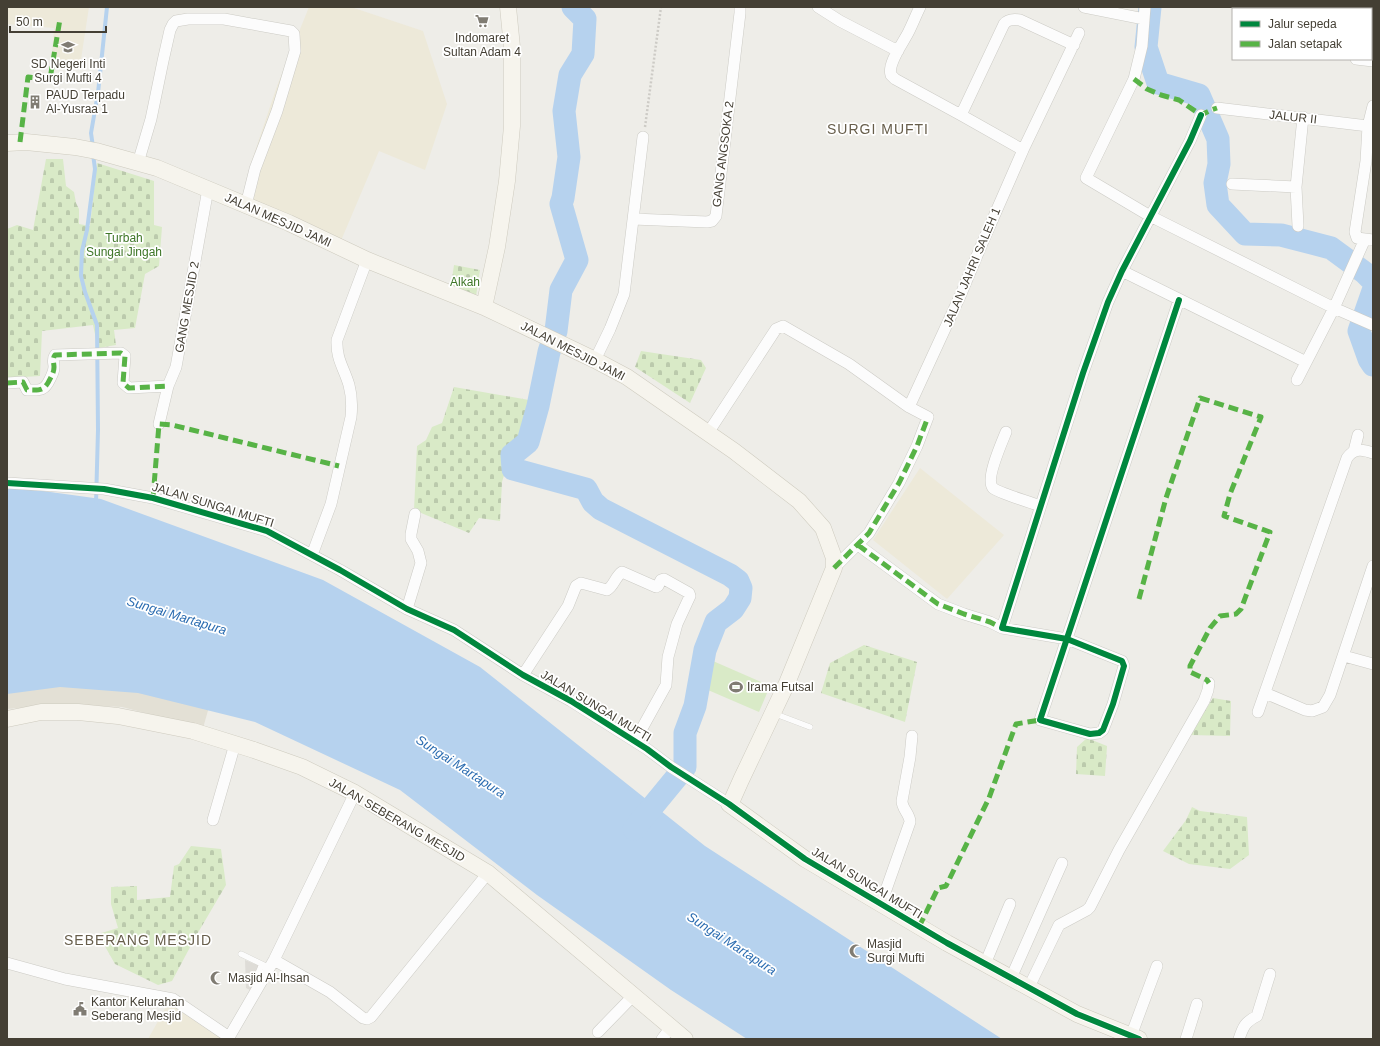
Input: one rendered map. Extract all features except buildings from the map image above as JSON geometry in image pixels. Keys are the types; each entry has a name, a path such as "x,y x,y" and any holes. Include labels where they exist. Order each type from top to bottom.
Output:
{"street":[{"path":"484,307 499,232 507,181 512,126 512,47 508,7"},
{"name":"GANG ANGSOKA 2","path":"633,218 707,222 712,221 716,216 740,7"},
{"path":"818,7 840,21 898,51"},
{"path":"920,7 910,30 898,51 890,72 895,79 1023,150"},
{"path":"1084,7 1144,19"},
{"path":"1145,7 1142,46 1134,79 1086,178 1150,216 1334,308 1366,322"},
{"path":"138,163 151,119 170,30 176,21 188,19 224,19 291,31 294,34 295,51 277,111 256,169 246,205"},
{"path":"961,115 1004,24 1007,21 1014,19 1020,20 1074,45"},
{"name":"JALAN JAHRI SALEH 1","path":"909,407 961,294 1023,150 1079,33"},
{"path":"1297,380 1334,308 1354,263 1369,240 1358,238 1355,232 1366,161 1368,126 1373,106"},
{"name":"JALUR II","path":"1217,108 1368,126"},
{"path":"1002,628 1040,506 1095,337 1108,302 1150,216 1190,141 1201,115"},
{"path":"1298,226 1296,187 1303,118"},
{"path":"595,360 610,329 624,294 643,137"},
{"name":"JALAN MESJID JAMI","path":"7,143 26,142 92,150 157,168 289,223 367,260 484,307 595,360 627,377 734,451 799,501 823,528 834,558 834,568"},
{"path":"1232,184 1296,187"},
{"name":"GANG MESJID 2","path":"159,424 168,386 176,367 208,189"},
{"path":"312,554 331,504 351,417 352,403 349,386 336,351 337,340 367,260"},
{"path":"1122,271 1306,362"},
{"path":"858,545 938,604 990,622 1002,628 1067,639 1119,660 1124,666 1113,704 1103,730 1099,733 1090,734 1040,720 1067,639 1178,300"},
{"path":"708,433 779,326 782,326 849,364 909,407 928,417 917,446 899,483 869,533 834,568 788,683 729,804"},
{"path":"7,383 24,382 27,390 44,389 54,371 53,358 55,355 96,353 123,354 125,356 123,383 129,388 168,386"},
{"path":"1006,432 993,468 990,481 992,486 994,489 1001,492 1040,506"},
{"path":"1258,712 1348,458 1354,451 1358,435"},
{"path":"1354,451 1362,450 1373,453"},
{"name":"JALAN SUNGAI MUFTI","path":"7,483 98,489 153,498 267,531 312,554 407,608 454,630 523,675 571,701 635,741 671,767 729,804 805,859 941,940 1077,1014 1135,1037"},
{"path":"407,608 421,563 420,556 411,539 415,514"},
{"path":"1265,693 1309,711 1319,710 1326,704 1344,656 1373,566"},
{"path":"523,675 563,614 578,584 581,583 607,590 622,572 656,587 661,580 664,579 690,593 677,624 670,651 666,685 635,741"},
{"path":"1344,656 1373,664"},
{"path":"1029,987 1059,925 1090,907 1119,850 1204,701 1209,683"},
{"name":"JALAN SEBERANG MESJID","path":"7,719 42,712 78,712 110,715 193,731 302,767 355,793 488,873 633,996 666,1033 685,1039"},
{"path":"881,904 910,822 909,816 902,806 902,801 910,757 912,736"},
{"path":"213,820 235,744"},
{"path":"7,963 65,979 173,998 228,1038 269,964 355,793"},
{"path":"1011,978 1062,863"},
{"path":"269,964 324,988 362,1018 367,1019 371,1017 488,873"},
{"path":"984,964 1010,904"},
{"path":"1135,1037 1157,966"},
{"path":"1239,1039 1243,1028 1249,1020 1257,1016 1270,974"},
{"path":"598,1032 633,996"},
{"path":"1186,1039 1197,1004"}],"lane":[{"path":"773,713 810,727"},
{"path":"241,954 269,964 256,978"}],"path":[{"path":"643,137 652,64 662,7"}],"shaded area":[{"name":"SD Negeri Inti Surgi Mufti 4","path":"7,7 89,7 80,66 51,65 54,28 7,24"},
{"path":"309,7 351,7 423,31 447,104 425,170 379,151 340,243 244,200 250,166 277,86"},
{"path":"920,468 1004,535 947,599 873,540"},
{"path":"7,608 209,707 203,728 122,707 64,704 7,709"},
{"path":"245,960 265,968 252,991 246,988"},
{"path":"170,1000 224,1039 148,1039"}],"green space":[{"name":"Turbah Sungai Jingah","path":"46,159 63,159 66,186 74,192 79,209 79,224 90,226 97,163 154,181 154,225 162,227 159,266 145,274 135,328 114,330 116,345 98,348 93,325 42,331 40,376 7,378 7,229 17,225 33,230"},
{"name":"Alkah","path":"454,265 480,270 476,296 450,292"},
{"path":"641,351 701,360 706,368 690,403 635,367"},
{"path":"454,387 529,400 522,447 510,455 502,482 500,521 479,518 469,533 414,510 417,446 426,440 432,427 442,423"},
{"path":"864,645 917,662 905,722 821,693 830,663"},
{"name":"Irama Futsal","path":"713,661 770,686 759,712 701,687"},
{"path":"1213,698 1231,701 1230,736 1190,735"},
{"path":"1087,738 1107,746 1105,776 1076,774 1077,747"},
{"path":"1192,807 1200,811 1247,817 1249,855 1230,869 1189,864 1163,851 1186,820"},
{"path":"191,846 221,849 226,885 172,981 158,985 115,964 98,934 118,928 111,904 111,887 137,886 137,900 170,897 174,866 179,864"}],"water":[{"name":"Sungai Martapura","path":"7,486 101,499 323,580 480,667 705,846 1002,1039 747,1039 671,990 537,895 400,790 255,722 138,693 60,687 7,694"}],"waterway":[{"path":"93,147 91,133 98,93 107,7"},
{"path":"573,7 585,19 583,54 570,75 564,111 569,157 561,204 577,260 561,290 556,331 549,352 538,406 528,442 512,455 513,469 586,489 593,502 601,509 730,575 738,581 741,588 740,598 733,609 716,622 705,650 695,706 685,733 685,767 634,829"},
{"path":"1150,7 1146,47 1158,83 1199,95 1218,139 1219,164 1215,183 1218,205 1245,234 1281,235 1331,248 1365,273 1373,281"},
{"path":"93,154 95,169 87,230 82,251 81,276 97,325 98,430 96,503"},
{"path":"1373,291 1359,331 1369,359 1373,365"}],"marked path":[{"path":"20,142 28,77 50,79 60,19"},
{"path":"1134,79 1147,89 1179,100 1201,115 1217,108"},
{"path":"7,383 23,382 27,390 38,390 43,388 48,383 53,372 53,360 55,355 121,353 125,356 123,383 129,388 168,386"},
{"path":"1139,599 1166,498 1200,398 1261,417 1230,494 1224,516 1270,532 1241,609 1236,614 1220,616 1210,628 1190,666 1190,672 1207,680 1209,683"},
{"path":"834,568 869,533 899,483 917,446 928,417"},
{"path":"153,498 159,424 172,425 339,466"},
{"path":"858,545 938,604 990,622 1002,628"},
{"path":"919,927 938,888 946,886 989,798 1016,724 1040,720"}],"cycle path":[{"path":"1179,300 1144,405 1075,615 1058,668 1040,720 1090,734 1099,733 1103,730 1113,704 1124,666 1122,661 1067,639 1002,628 1083,373 1108,302 1122,271 1190,141 1201,115"},
{"path":"7,483 104,489 153,498 267,531 340,570 407,609 454,630 523,675 571,701 647,749 671,767 729,804 805,859 947,943 1077,1014 1139,1039"}],"place":[{"name":"Indomaret Sultan Adam 4","path":"482,21"},
{"name":"SD Negeri Inti Surgi Mufti 4","path":"68,47"},
{"name":"PAUD Terpadu Al-Yusraa 1","path":"35,102"},
{"name":"Irama Futsal","path":"736,687"},
{"name":"Masjid Surgi Mufti","path":"856,951"},
{"name":"Masjid Al-Ihsan","path":"217,978"},
{"name":"Kantor Kelurahan Seberang Mesjid","path":"80,1009"}],"district":[{"name":"SURGI MUFTI","path":"878,129"},
{"name":"SEBERANG MESJID","path":"138,940"}]}
